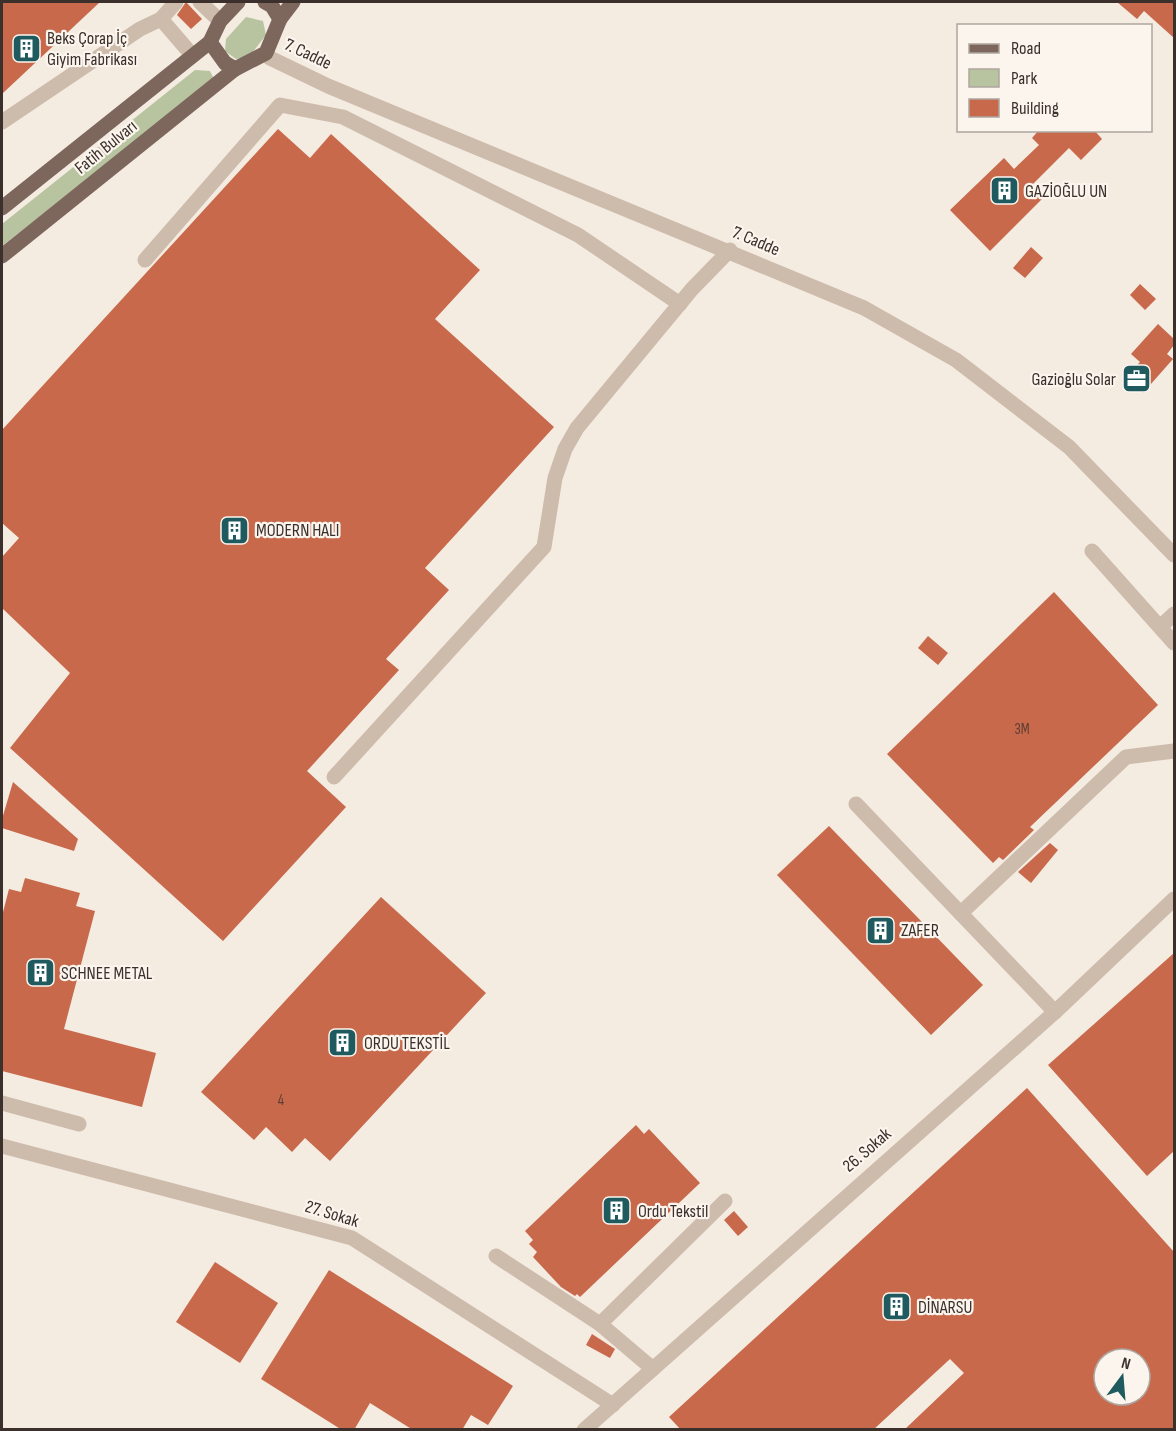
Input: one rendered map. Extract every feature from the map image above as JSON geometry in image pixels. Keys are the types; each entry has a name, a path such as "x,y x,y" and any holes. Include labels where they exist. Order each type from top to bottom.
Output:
{"main road":[{"name":"Fatih Bulvarı","path":"2,208 210,42 220,21 238,2"},
{"path":"265,2 272,6 280,20"},
{"path":"266,53 280,20 293,2"},
{"path":"210,42 225,63 235,69"},
{"name":"Fatih Bulvarı","path":"2,256 235,69 266,53"}],"street":[{"path":"2,122 140,29 161,19 176,2"},
{"path":"200,2 220,21"},
{"path":"161,19 192,55"},
{"name":"7. Cadde","path":"266,53 270,58 328,86 730,250 864,308 956,360 1069,447 1174,555"},
{"path":"145,260 280,105 343,117 578,235 680,304"},
{"path":"334,777 544,547 555,477 577,428 680,304 730,250"},
{"path":"1092,551 1174,643"},
{"path":"1160,627 1174,614"},
{"path":"961,913 1126,757 1174,752"},
{"path":"856,804 961,913 976,933 1055,1012"},
{"name":"26. Sokak","path":"584,1430 1055,1012 1174,899"},
{"path":"2,1103 79,1124"},
{"name":"27. Sokak","path":"2,1146 351,1238 613,1405"},
{"path":"600,1324 725,1201"},
{"path":"496,1256 600,1324 653,1369"}],"green space":[{"path":"246,17 263,21 266,35 249,57 236,59 225,51 226,39"},
{"path":"195,70 210,71 214,79 2,246 2,224"}],"building":[{"name":"Beks Çorap İç Giyim Fabrikası","path":"2,2 100,2 2,94"},
{"path":"186,2 202,19 191,29 177,15"},
{"path":"1117,2 1174,2 1174,38 1144,11 1137,19"},
{"name":"MODERN HALI","path":"278,129 310,158 331,134 480,270 435,319 554,427 425,568 449,590 386,659 399,670 307,771 346,807 223,941 10,748 70,673 2,608 2,557 19,538 2,523 2,430"},
{"name":"GAZİOĞLU UN","path":"1037,132 1096,132 1102,139 1081,160 1069,148 1032,185 1044,197 990,251 950,210 1004,158 1014,169 1039,145 1032,138"},
{"path":"1031,247 1043,258 1025,278 1013,268"},
{"path":"1140,284 1156,299 1145,310 1130,295"},
{"path":"1158,324 1174,339 1174,345 1167,354 1173,359 1143,393 1126,377 1140,362 1131,354"},
{"path":"1054,592 1158,705 1030,827 1034,830 1003,860 999,857 993,863 887,754"},
{"path":"928,636 948,653 938,665 918,648"},
{"path":"13,782 78,839 74,851 2,828 2,819"},
{"name":"ZAFER","path":"829,826 983,985 931,1035 777,875"},
{"path":"1050,843 1058,850 1031,883 1018,872"},
{"name":"SCHNEE METAL","path":"25,878 80,893 76,906 95,911 64,1029 156,1053 142,1107 2,1071 2,916 9,889 21,892"},
{"name":"ORDU TEKSTİL","path":"381,897 486,993 330,1161 305,1138 292,1152 266,1127 254,1140 201,1092"},
{"path":"1174,953 1174,1151 1147,1176 1048,1065"},
{"name":"DİNARSU","path":"1027,1088 1174,1252 1174,1430 904,1430 964,1373 950,1359 873,1430 681,1430 669,1417"},
{"name":"Ordu Tekstil","path":"636,1125 644,1134 649,1129 700,1183 580,1297 577,1294 575,1296 561,1287 533,1257 537,1252 529,1244 533,1240 525,1231"},
{"path":"734,1211 748,1227 738,1236 724,1220"},
{"path":"215,1262 278,1303 240,1363 176,1322"},
{"path":"329,1270 513,1386 488,1425 471,1415 462,1430 413,1430 370,1403 354,1430 342,1430 261,1379"},
{"path":"592,1334 615,1349 610,1358 586,1345"}],"place":[{"name":"Beks Çorap İç Giyim Fabrikası","path":"26,48"},
{"name":"GAZİOĞLU UN","path":"1004,191"},
{"name":"Gazioğlu Solar","path":"1137,379"},
{"name":"MODERN HALI","path":"235,530"},
{"name":"ZAFER","path":"880,930"},
{"name":"SCHNEE METAL","path":"40,973"},
{"name":"ORDU TEKSTİL","path":"343,1043"},
{"name":"Ordu Tekstil","path":"617,1211"},
{"name":"DİNARSU","path":"897,1307"}]}
